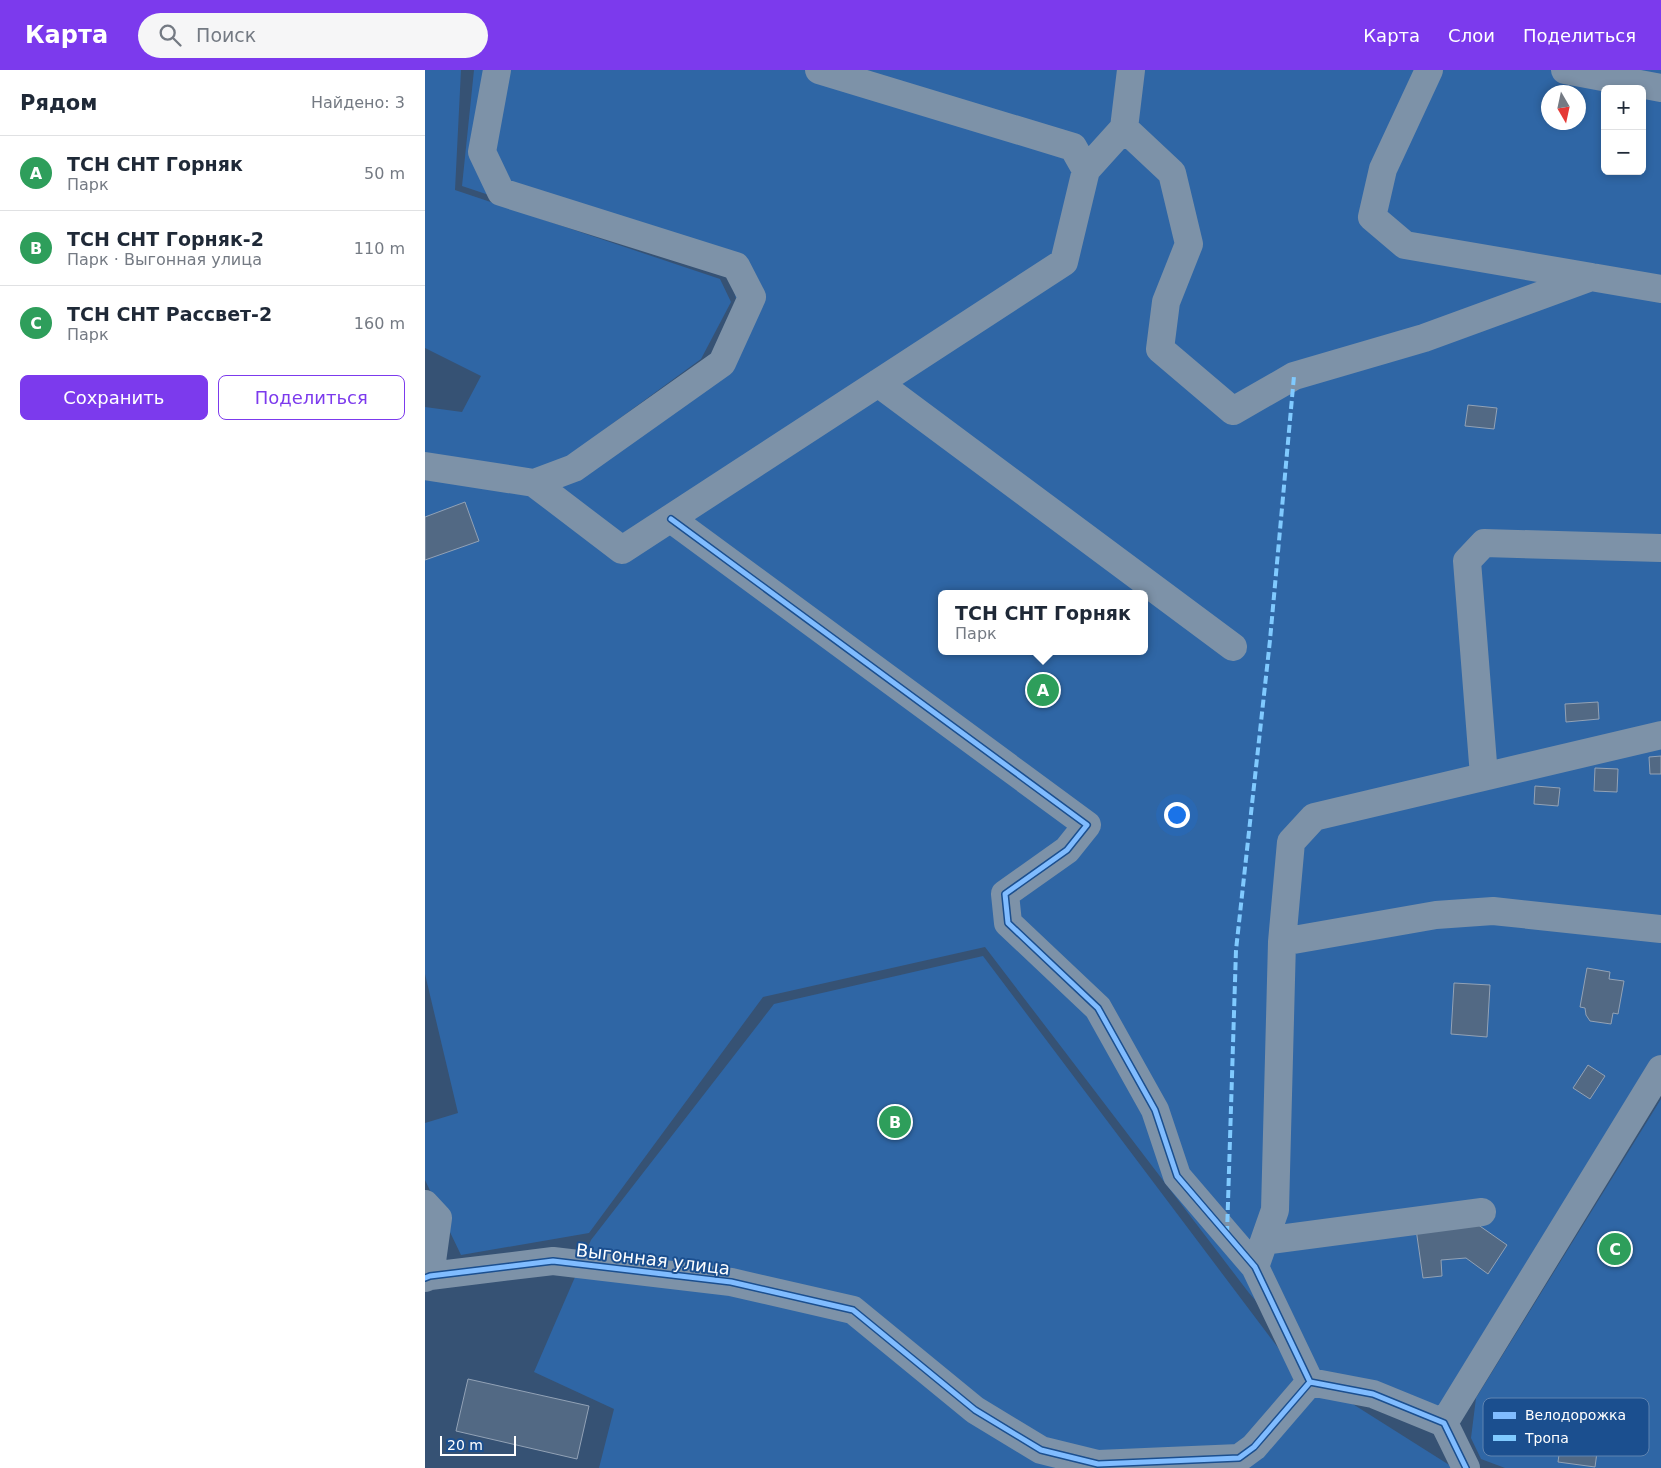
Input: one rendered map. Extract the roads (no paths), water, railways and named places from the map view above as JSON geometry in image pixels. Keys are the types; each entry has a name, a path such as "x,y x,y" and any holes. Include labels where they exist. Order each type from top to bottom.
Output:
{"street":[{"path":"497,70 482,152 501,192 736,266 752,297 722,363 574,468 534,483"},
{"path":"819,70 1073,147 1086,170"},
{"path":"425,466 534,483 622,550 1064,262 1086,170 1123,128 1131,70"},
{"path":"1429,70 1383,169 1372,217 1405,246 1661,289"},
{"path":"1565,70 1661,88"},
{"path":"1123,128 1172,173 1189,244 1166,302 1160,349 1233,411 1294,376 1424,338 1591,277"},
{"path":"878,383 1233,647"},
{"path":"671,519 1087,825 1067,850 1005,894 1008,923 1098,1008 1155,1110 1177,1176 1255,1267 1310,1382 1373,1394 1444,1423 1466,1468"},
{"path":"1484,776 1467,560 1484,543 1661,548"},
{"path":"1255,1267 1275,1210 1282,942 1291,842 1314,816 1661,735"},
{"path":"1282,942 1436,915 1493,911 1661,929"},
{"path":"1444,1423 1661,1069"},
{"path":"425,1204 438,1218 428,1277"},
{"path":"1264,1241 1482,1212"},
{"name":"Выгонная улица","path":"428,1277 553,1261 731,1282 853,1310 975,1410 1041,1450 1098,1464 1239,1458 1254,1447 1310,1382"}],"place":[{"name":"ТСН СНТ Горняк","path":"1043,690"},
{"name":"ТСН СНТ Горняк-2","path":"895,1122"},
{"name":"ТСН СНТ Рассвет-2","path":"1615,1249"}]}
